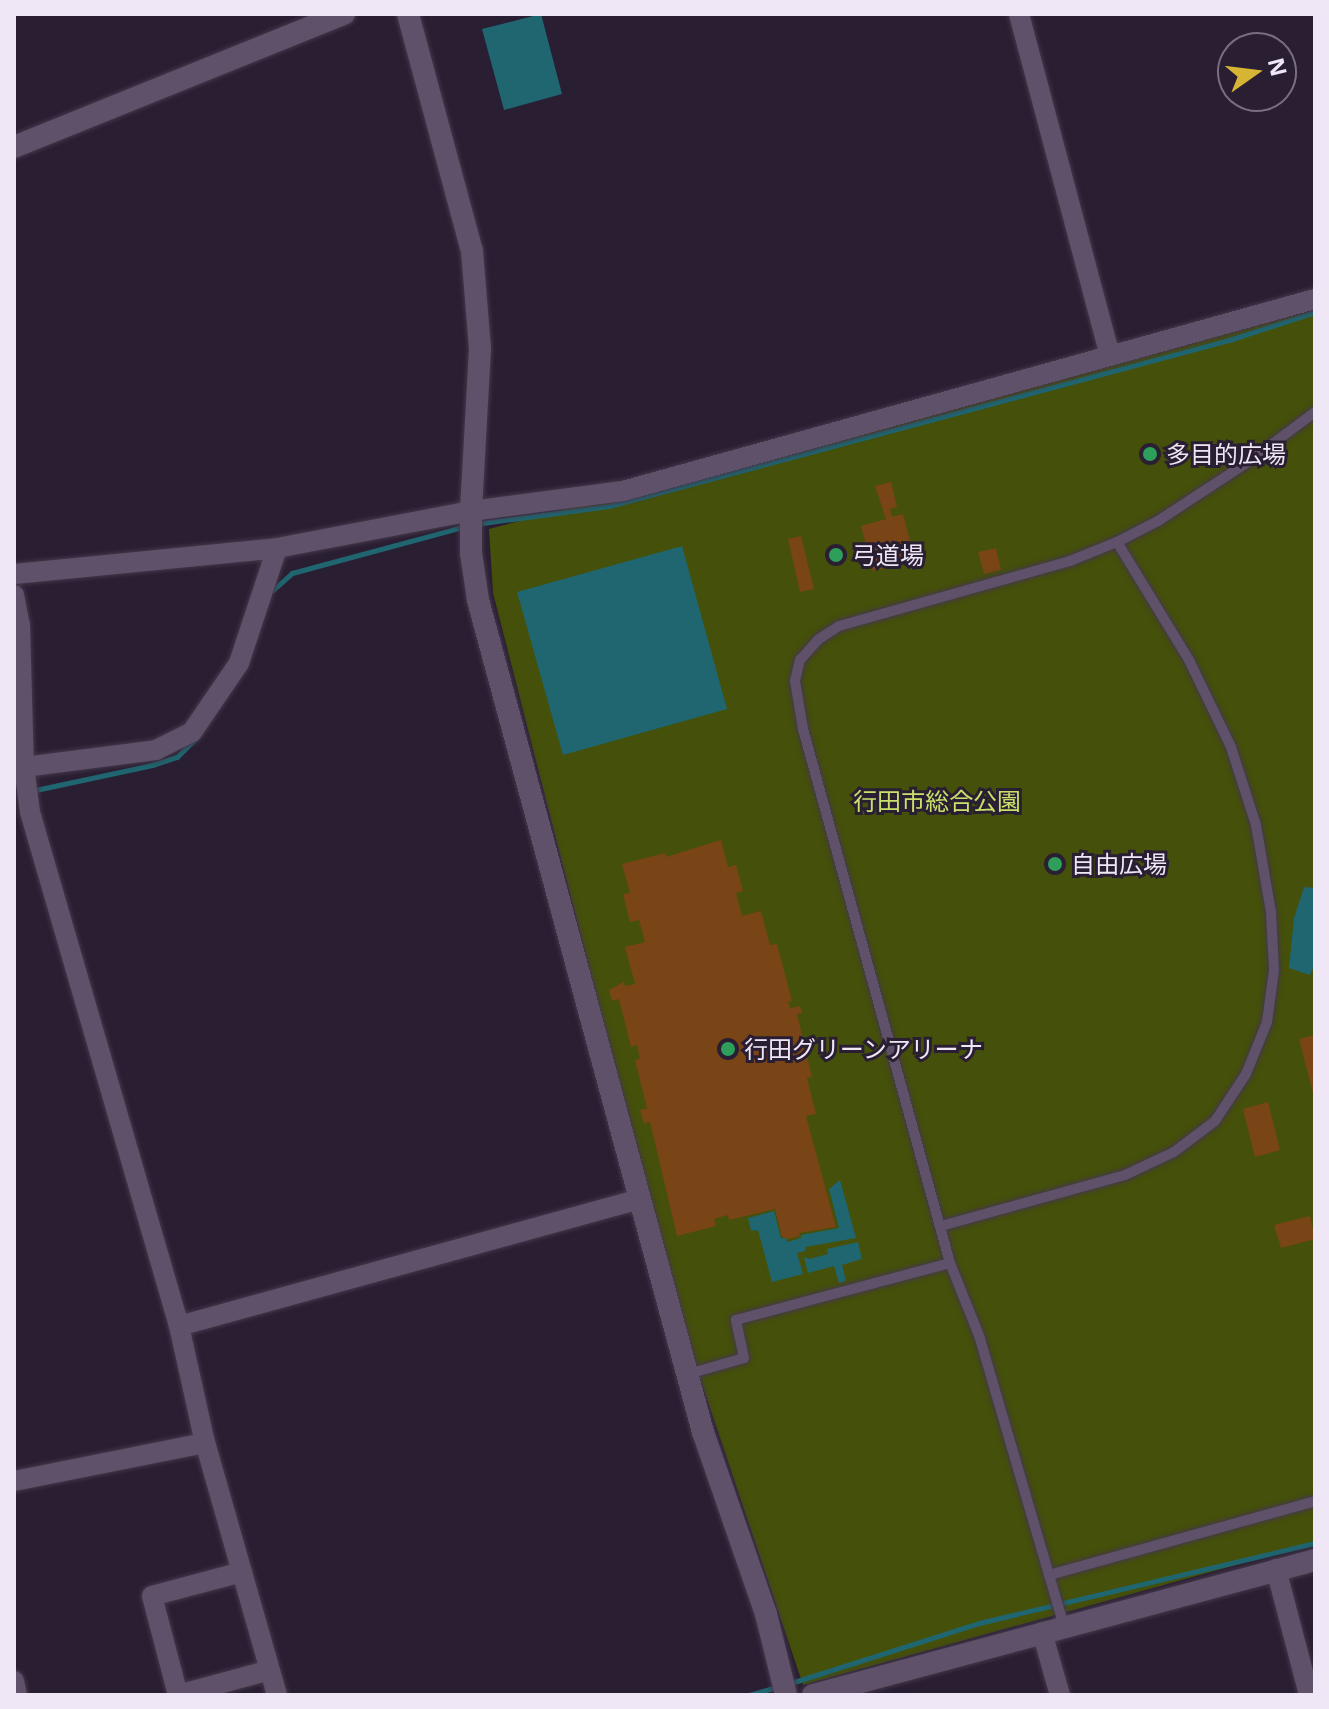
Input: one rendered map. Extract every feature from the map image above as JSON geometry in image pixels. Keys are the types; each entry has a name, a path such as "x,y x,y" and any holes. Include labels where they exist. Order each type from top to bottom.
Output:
{"street":[{"path":"14,147 344,14"},
{"path":"408,14 472,251 480,349 471,511 471,553 478,600 703,1432 766,1614 786,1695"},
{"path":"1019,14 1110,355"},
{"path":"14,574 277,548 471,511 623,491 1315,299"},
{"path":"24,767 156,750 192,732 239,663 277,548"},
{"path":"14,595 20,625 24,767 30,812 179,1326 205,1443 277,1695"},
{"path":"179,1326 640,1199"},
{"path":"14,1481 205,1443"},
{"path":"813,1695 1315,1560"},
{"path":"1276,1569 1309,1695"},
{"path":"242,1572 152,1596 178,1695 270,1670"},
{"path":"1042,1632 1060,1695"},
{"path":"14,1681 17,1695"}],"lane":[{"path":"1064,1626 980,1338 950,1263 803,729 795,681 800,660 819,639 839,626 1070,561 1117,542 1158,521 1251,460 1315,412"},
{"path":"941,1226 1125,1175 1174,1152 1215,1121 1246,1074 1267,1022 1274,970 1271,926 1256,825 1231,747 1189,660 1117,542"},
{"path":"688,1374 744,1358 736,1320 950,1263"},
{"path":"1049,1575 1315,1501"}],"green space":[{"name":"行田市総合公園","path":"1315,310 1315,1543 803,1685 698,1372 648,1197 493,593 489,529"}],"shaded area":[{"path":"541,14 562,94 504,110 482,29"},
{"path":"682,546 727,709 563,755 517,592"},
{"path":"1304,887 1315,888 1315,964 1310,975 1289,968 1294,918"},
{"path":"840,1180 856,1238 805,1247 805,1251 797,1253 803,1274 772,1282 758,1230 751,1231 748,1218 774,1211 781,1238 786,1238 787,1242 801,1238 801,1235 839,1228 829,1189"},
{"path":"858,1242 862,1259 842,1265 846,1281 839,1283 834,1266 808,1273 804,1257 809,1259 828,1254 827,1249"}],"building":[{"path":"891,482 897,507 890,509 892,517 903,514 915,560 873,571 861,526 886,519 875,486"},
{"path":"801,536 814,589 800,592 788,539"},
{"path":"996,548 1001,570 984,574 978,552"},
{"path":"721,840 728,867 736,865 743,891 736,893 742,916 761,911 770,945 777,944 792,1001 788,1002 790,1008 800,1006 802,1013 797,1014 812,1077 807,1078 816,1114 806,1116 836,1227 799,1233 800,1236 788,1239 782,1237 775,1209 729,1220 728,1215 714,1219 716,1226 677,1236 650,1122 644,1124 640,1110 647,1108 635,1060 640,1059 637,1045 631,1047 619,999 612,1001 609,990 624,982 625,986 635,984 625,947 645,942 639,920 630,922 623,894 630,893 622,864 665,853 666,857"},
{"path":"1315,1035 1315,1096 1314,1097 1299,1039"},
{"path":"1268,1102 1280,1150 1255,1157 1243,1109"},
{"path":"1310,1216 1315,1239 1281,1248 1274,1225"}],"waterway":[{"path":"475,524 609,506 1229,340 1315,312"},
{"path":"273,590 292,573 466,526"},
{"path":"31,791 152,765 177,757 194,740"},
{"path":"791,1683 979,1623 1315,1543"},
{"path":"749,1695 777,1687"}],"place":[{"name":"多目的広場","path":"1150,454"},
{"name":"弓道場","path":"836,555"},
{"name":"自由広場","path":"1055,864"},
{"name":"行田グリーンアリーナ","path":"728,1049"}]}
